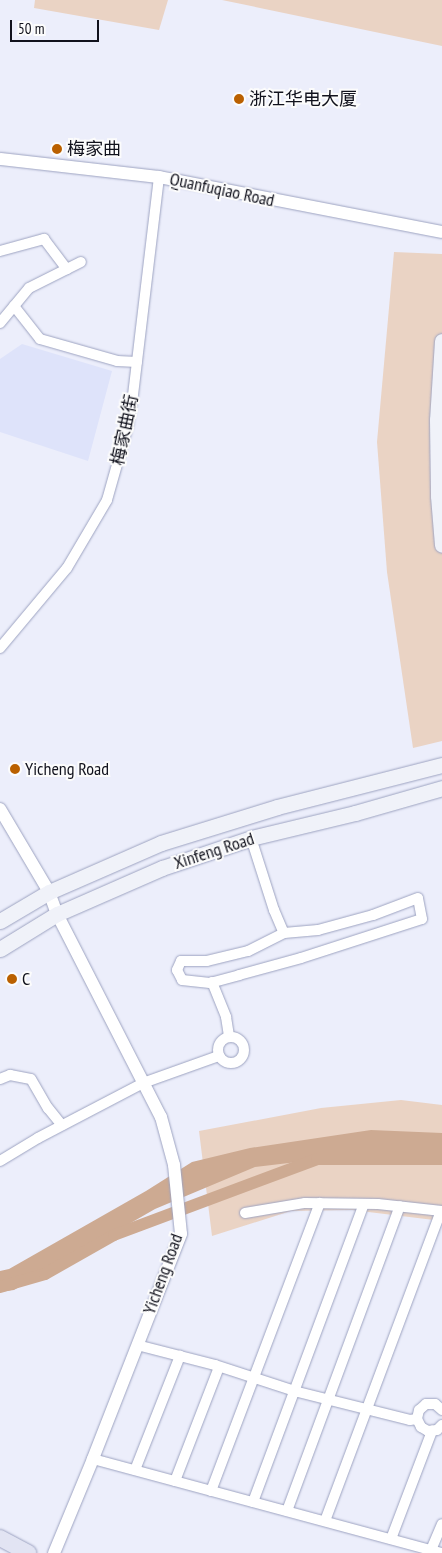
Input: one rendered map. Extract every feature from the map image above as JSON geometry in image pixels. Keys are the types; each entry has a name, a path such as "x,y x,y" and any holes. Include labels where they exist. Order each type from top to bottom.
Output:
{"main road":[{"path":"442,341 437,420 438,496 442,545"},
{"name":"Xinfeng Road","path":"0,921 49,892 161,843 277,807 442,765"},
{"name":"Xinfeng Road","path":"0,949 57,914 162,868 251,838 355,813 442,788"},
{"path":"0,1538 28,1553"}],"street":[{"name":"Quanfuqiao Road","path":"0,159 159,177 442,232"},
{"name":"梅家曲街","path":"0,648 67,568 107,500 128,426 159,177"},
{"path":"0,251 44,239 67,269"},
{"path":"0,323 29,288 81,262"},
{"path":"14,306 40,339 117,361 137,362"},
{"name":"Yicheng Road","path":"0,809 49,892 57,914 161,1117 174,1165 181,1234 54,1553"},
{"path":"251,838 274,910 284,932"},
{"path":"418,898 422,919 301,958 212,982 182,980 177,970 181,961 207,961 248,951 284,932 318,930 373,915 418,898"},
{"path":"212,982 226,1017 229,1037"},
{"path":"0,1161 62,1125 143,1083 219,1056 230,1062 241,1057 242,1045 237,1038 229,1037 219,1044 219,1056"},
{"path":"0,1079 10,1075 31,1079 48,1108 62,1125"},
{"path":"245,1213 306,1203 400,1206 441,1211 325,1521"},
{"path":"210,1491 320,1203"},
{"path":"253,1502 364,1204"},
{"path":"286,1511 400,1206"},
{"path":"137,1345 219,1366 295,1391 417,1419"},
{"path":"135,1470 180,1356"},
{"path":"175,1481 219,1366"},
{"path":"439,1428 424,1430 417,1419 419,1410 426,1404 435,1404 442,1410"},
{"path":"392,1539 439,1428"},
{"path":"93,1459 442,1553"},
{"path":"431,1550 442,1524"}],"shaded area":[{"path":"35,0 168,0 159,30 34,8"},
{"path":"222,0 442,0 442,46"},
{"path":"394,252 442,254 442,741 413,748 387,572 377,442"},
{"path":"22,344 112,371 88,461 0,432 0,359"},
{"path":"401,1100 442,1105 442,1221 352,1210 291,1211 212,1236 199,1131 321,1108"},
{"path":"371,1130 442,1133 442,1157 373,1153 255,1167 155,1209 14,1290 0,1292 0,1271 9,1269 146,1191 192,1162 250,1148"}],"waterway":[{"path":"0,1287 45,1274 114,1235 317,1159 442,1159"}],"place":[{"name":"浙江华电大厦","path":"239,99"},
{"name":"梅家曲","path":"57,149"},
{"name":"Yicheng Road","path":"15,769"},
{"name":"C","path":"12,979"}]}
